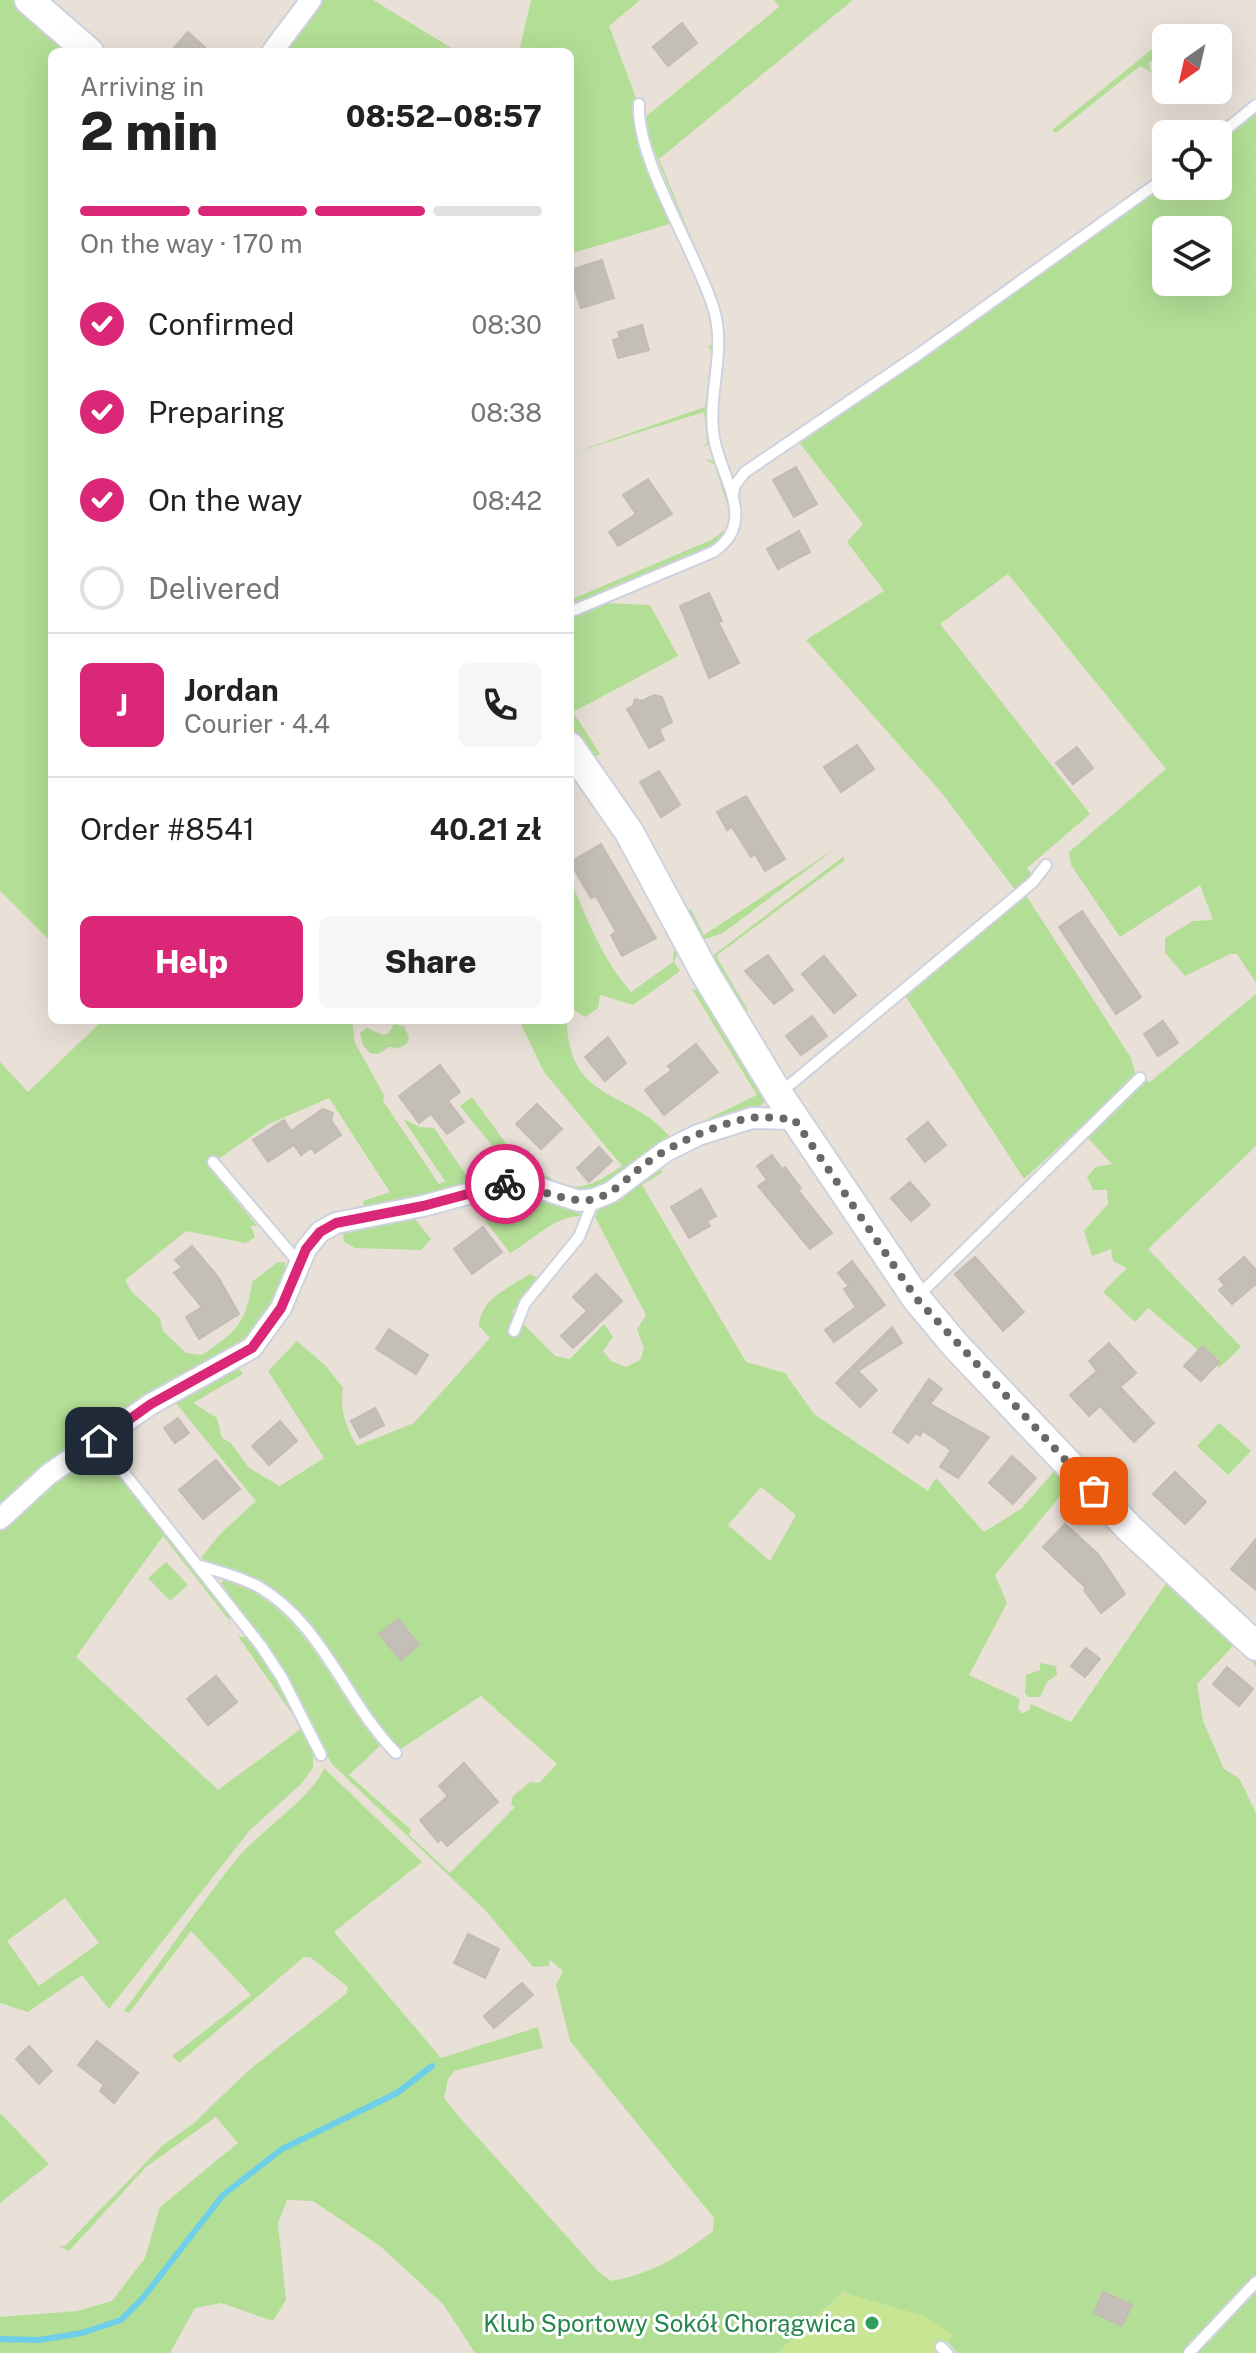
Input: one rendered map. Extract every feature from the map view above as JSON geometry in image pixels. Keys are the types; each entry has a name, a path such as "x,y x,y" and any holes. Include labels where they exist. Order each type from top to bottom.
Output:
{"street":[{"path":"29,0 84,48"},
{"path":"275,48 311,0"},
{"path":"574,753 629,832 705,973 794,1119 916,1298 956,1346 1131,1530 1256,1646"},
{"path":"0,1519 49,1474 151,1404 252,1348 281,1308 299,1263 320,1232 336,1223 423,1206 487,1187 521,1184 579,1201 594,1199 611,1192 666,1151 698,1135 752,1118 794,1119"}],"lane":[{"path":"574,610 724,545 736,526 732,496 714,441 718,326 650,153 638,118 639,104"},
{"path":"1232,125 1256,105"},
{"path":"732,496 735,485 745,472 919,354 1152,187"},
{"path":"779,1095 1033,882 1046,865"},
{"path":"916,1298 1140,1078"},
{"path":"213,1162 299,1263"},
{"path":"514,1331 525,1303 579,1237 594,1199"},
{"path":"99,1441 199,1565 275,1667 321,1755"},
{"path":"199,1565 252,1584 283,1605 324,1652 372,1729 396,1753"},
{"path":"1189,2353 1256,2282"}],"green space":[{"path":"0,0 15,0 70,48 48,48 48,939 0,891"},
{"path":"316,0 373,0 451,48 281,48"},
{"path":"531,0 640,0 609,26 636,98 634,126 642,151 709,306 716,340 711,443 701,448 707,443 704,412 574,453 705,407 712,353 708,346 713,344 706,301 673,223 574,253 574,48 520,48"},
{"path":"774,0 853,0 659,159 721,310 724,361 721,329 713,298 665,179 644,118 779,7"},
{"path":"1152,49 1151,72 1140,66 1056,133 1052,130"},
{"path":"1256,111 1256,983 1237,954 1230,954 1185,976 1165,953 1165,938 1193,921 1213,920 1200,885 1120,937 1071,865 1069,852 1166,769 1008,574 940,624 1090,814 1027,868 1033,876 1016,891 941,792 806,640 884,591 847,542 863,524 798,441 1152,191 1152,200 1232,200 1232,130"},
{"path":"704,459 716,461 724,481 730,502 731,512 729,526 730,513 714,464"},
{"path":"729,527 721,541 574,604 574,598 711,540"},
{"path":"603,603 650,605 678,656 574,711 574,615"},
{"path":"574,714 600,754 589,760 574,738"},
{"path":"836,848 723,933 697,942 683,917 691,909 704,935"},
{"path":"843,857 845,860 716,956 748,1010 744,1012 707,960"},
{"path":"634,863 680,947 674,962 680,971 633,1005 600,995 598,1008 585,1017 574,1010 574,888 603,952 631,992 673,962 674,948"},
{"path":"1027,897 1131,1058 1136,1076 1024,1179 906,997 1020,898"},
{"path":"692,989 700,991 767,1099 762,1105 672,1141 594,1192 577,1193 539,1178 536,1168 559,1183 579,1186 599,1180 622,1166 544,1072 521,1024 567,1024 570,1047 578,1067 590,1081 638,1110 670,1137 757,1095"},
{"path":"1256,994 1256,1146 1148,1249 1241,1347 1219,1368 1148,1308 1135,1322 1103,1292 1127,1268 1113,1261 1111,1249 1092,1256 1084,1231 1108,1204 1107,1190 1093,1190 1087,1177 1096,1167 1112,1164 1086,1136 1145,1080 1150,1082"},
{"path":"99,1024 353,1024 355,1043 384,1095 383,1101 439,1184 445,1181 403,1119 420,1127 434,1128 470,1181 468,1185 380,1207 364,1207 363,1201 390,1192 329,1098 269,1124 208,1166 257,1226 251,1226 255,1237 246,1243 186,1231 125,1280 131,1291 160,1318 163,1331 186,1353 202,1355 231,1333 243,1318 252,1282 278,1262 285,1263 283,1283 268,1314 249,1340 82,1438 22,1483 0,1506 0,1062 28,1092"},
{"path":"394,1024 404,1026 409,1037 407,1044 399,1048 389,1047 378,1054 370,1053 363,1045 360,1033 367,1028 383,1035 389,1033"},
{"path":"472,1097 510,1149 499,1154 460,1106"},
{"path":"655,1166 663,1172 642,1185 746,1362 785,1373 814,1414 928,1491 936,1478 984,1532 1021,1509 1056,1469 1070,1484 995,1575 1007,1603 969,1675 1020,1699 1018,1708 1022,1714 1030,1709 1031,1704 1071,1722 1169,1579 1256,1655 1256,1666 1234,1645 1197,1684 1203,1721 1224,1769 1239,1778 1256,1813 1256,2353 957,2353 947,2341 953,2336 843,2292 777,2353 475,2353 443,2304 380,2246 313,2201 287,2200 278,2223 286,2300 273,2321 221,2303 195,2308 170,2353 0,2353 0,2317 77,2311 112,2301 145,2258 160,2207 238,2143 216,2117 146,2167 69,2251 59,2246 65,2246 162,2146 194,2123 249,2070 346,1994 348,1987 310,1957 304,1957 179,2063 172,2056 251,1995 191,1931 129,2013 124,2011 235,1861 309,1791 324,1768 422,1862 334,1932 441,2058 538,2027 543,2048 454,2071 448,2079 444,2098 461,2119 598,2271 611,2281 665,2263 713,2231 714,2218 570,2041 556,1985 563,1971 550,1960 549,1966 533,1967 485,1910 332,1764 268,1649 221,1583 224,1579 252,1591 296,1627 380,1746 349,1775 411,1830 409,1835 450,1873 515,1807 511,1805 513,1796 530,1782 539,1783 557,1764 481,1696 399,1750 370,1718 334,1657 289,1605 201,1558 219,1535 256,1501 174,1401 238,1367 243,1374 193,1403 217,1418 222,1438 231,1443 249,1468 280,1486 324,1458 268,1371 297,1341 325,1365 343,1388 344,1418 357,1446 414,1423 490,1338 479,1326 490,1301 530,1274 539,1279 512,1312 555,1356 570,1359 604,1324 613,1337 603,1351 611,1361 626,1367 640,1360 644,1349 637,1329 646,1315 595,1217 600,1206","holes":["761,1487 796,1515 770,1561 728,1525"]},
{"path":"499,1190 578,1205 580,1216 552,1225 510,1253 470,1201"},
{"path":"414,1218 431,1239 421,1250 355,1248 344,1242 343,1232"},
{"path":"1219,1423 1251,1451 1228,1475 1197,1446"},
{"path":"93,1457 111,1468 147,1504 228,1610 230,1624 163,1536 76,1657 218,1790 302,1728 313,1750 313,1768 301,1784 250,1830 109,2009 82,1975 28,2012 0,2003 0,1529 28,1499 85,1458","holes":["65,1898 99,1943 39,1986 7,1941"]},
{"path":"166,1562 188,1585 170,1601 148,1578"},
{"path":"238,1636 249,1638 279,1683 301,1727"},
{"path":"1040,1663 1056,1666 1057,1675 1047,1682 1040,1697 1029,1697 1025,1694 1026,1675 1040,1670"},
{"path":"0,2113 49,2164 0,2203"},
{"name":"Klub Sportowy Sokół Chorągwica","path":"843,2292 927,2317 953,2335 937,2353 777,2353"}],"building":[{"path":"682,23 697,43 668,66 653,47"},
{"path":"188,32 206,48 174,48"},
{"path":"602,260 614,298 581,308 574,287 574,269"},
{"path":"642,325 649,350 618,358 613,340 620,338 618,332"},
{"path":"796,467 817,504 794,517 773,480"},
{"path":"648,479 672,514 618,546 609,532 636,514 623,495"},
{"path":"799,531 810,552 778,569 767,549"},
{"path":"709,593 722,621 718,622 739,663 709,678 680,606"},
{"path":"654,695 662,697 672,722 659,729 664,740 649,748 627,709 633,706 635,699 642,701"},
{"path":"857,745 874,769 841,792 824,767"},
{"path":"1077,747 1093,768 1073,784 1056,763"},
{"path":"659,771 680,805 661,817 640,782"},
{"path":"746,796 785,859 765,871 755,854 751,857 732,827 727,830 717,812"},
{"path":"601,844 656,938 622,956 611,935 616,932 596,896 591,898 574,869 574,860"},
{"path":"1082,911 1141,997 1116,1014 1059,927"},
{"path":"768,955 793,990 774,1004 745,971"},
{"path":"824,956 856,995 834,1013 802,974"},
{"path":"812,1016 827,1036 801,1055 786,1036"},
{"path":"1163,1021 1178,1043 1158,1056 1144,1034"},
{"path":"608,1037 626,1063 605,1081 585,1057"},
{"path":"696,1044 718,1072 664,1115 645,1090 672,1070 668,1066"},
{"path":"440,1065 460,1092 448,1101 464,1122 447,1134 431,1114 419,1123 399,1096"},
{"path":"537,1104 562,1129 541,1149 516,1124"},
{"path":"323,1109 333,1113 331,1120 341,1135 315,1153 311,1148 301,1155 294,1145 268,1162 253,1140 284,1120 291,1131"},
{"path":"928,1122 946,1145 925,1162 907,1139"},
{"path":"599,1147 612,1161 589,1182 577,1168"},
{"path":"772,1155 782,1169 785,1167 801,1188 798,1190 832,1233 810,1249 758,1186 767,1180 757,1166"},
{"path":"910,1182 930,1205 911,1221 891,1198"},
{"path":"701,1189 716,1216 707,1221 710,1226 689,1238 671,1207"},
{"path":"483,1227 502,1252 472,1274 454,1249"},
{"path":"192,1246 218,1277 239,1314 199,1339 186,1317 202,1307 174,1273 182,1267 175,1260"},
{"path":"975,1257 1024,1312 1003,1331 955,1274"},
{"path":"1244,1257 1256,1270 1256,1284 1232,1304 1219,1290 1225,1285 1219,1279"},
{"path":"852,1261 885,1305 834,1342 825,1330 856,1307 844,1289 849,1286 838,1273"},
{"path":"596,1274 622,1301 573,1348 561,1336 587,1311 573,1297"},
{"path":"892,1327 902,1343 858,1371 877,1390 860,1407 836,1383"},
{"path":"389,1329 428,1355 416,1374 376,1349"},
{"path":"1109,1343 1136,1373 1120,1387 1154,1423 1134,1442 1100,1406 1089,1416 1070,1395 1097,1371 1089,1361"},
{"path":"1203,1346 1219,1362 1201,1381 1184,1366"},
{"path":"929,1379 942,1389 930,1404 989,1437 958,1478 940,1467 951,1450 923,1431 920,1436 916,1433 908,1443 893,1432"},
{"path":"375,1408 384,1425 360,1438 351,1421"},
{"path":"178,1418 189,1433 175,1443 164,1428"},
{"path":"280,1421 297,1441 269,1465 252,1446"},
{"path":"1012,1456 1036,1478 1013,1504 989,1483"},
{"path":"216,1460 240,1489 203,1519 179,1490"},
{"path":"1175,1472 1206,1502 1185,1524 1153,1494"},
{"path":"1065,1524 1098,1554 1125,1594 1101,1613 1084,1590 1086,1588 1043,1547"},
{"path":"1256,1539 1256,1590 1231,1569"},
{"path":"398,1619 419,1645 401,1660 379,1634"},
{"path":"1086,1648 1100,1659 1085,1677 1071,1666"},
{"path":"1227,1667 1253,1689 1239,1706 1213,1684"},
{"path":"216,1676 237,1702 208,1725 187,1699"},
{"path":"464,1763 498,1802 447,1846 441,1839 438,1842 420,1820 448,1796 439,1786"},
{"path":"468,1934 499,1949 485,1978 454,1963"},
{"path":"522,1983 533,1995 494,2028 484,2016"},
{"path":"97,2041 138,2073 114,2103 100,2091 104,2085 78,2065"},
{"path":"29,2046 52,2071 39,2084 16,2059"},
{"path":"1103,2292 1132,2305 1122,2326 1094,2313"}],"waterway":[{"path":"0,2339 39,2340 82,2333 121,2320 142,2299 223,2195 282,2149 397,2093 432,2066"}],"way so far":[{"path":"505,1184 539,1188 579,1201 594,1199 611,1192 666,1151 698,1135 752,1118 794,1119 916,1298 956,1346 1094,1491"}],"place":[{"name":"Klub Sportowy Sokół Chorągwica","path":"872,2323"}],"route":[{"path":"99,1441 151,1404 252,1348 281,1308 306,1249 320,1232 336,1223 423,1206 505,1184"}]}
